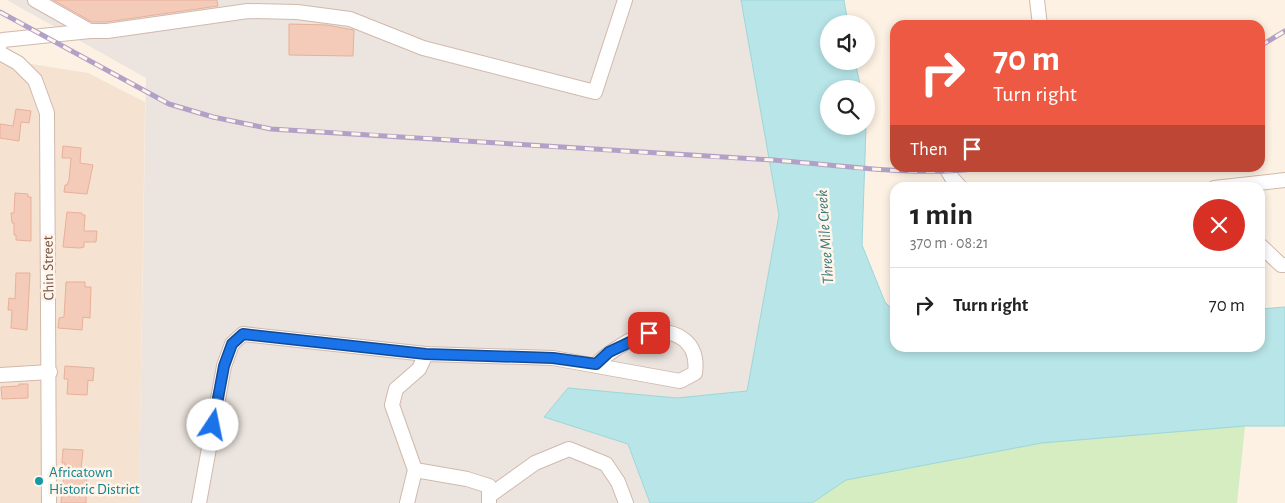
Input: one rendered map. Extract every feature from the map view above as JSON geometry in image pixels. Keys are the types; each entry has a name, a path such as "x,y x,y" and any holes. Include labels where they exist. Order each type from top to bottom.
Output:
{"street":[{"path":"34,0 90,31"},
{"path":"0,44 4,40 90,31 107,32 249,6 350,19 423,48 595,92 625,0"},
{"path":"1037,0 1039,20"},
{"name":"Chin Street","path":"0,52 18,63 35,80 46,113 50,372 49,503"},
{"path":"1265,183 1285,180"},
{"path":"1265,250 1281,265 1285,265"},
{"path":"199,503 224,366 232,344 243,334 426,354 553,358 680,380 695,373 697,360 691,344 674,334 649,333 609,352 596,364"},
{"path":"407,503 415,470 392,405 396,389 419,369 426,354"},
{"path":"0,375 50,372"},
{"path":"489,500 536,463 569,450 606,464 618,482 626,503"},
{"path":"415,470 467,478 489,486 489,500"}],"shaded area":[{"path":"7,0 741,0 779,215 747,391 677,398 568,388 544,417 628,444 650,503 139,503 146,78"},
{"path":"0,59 88,73 145,102 139,503 0,503"}],"green space":[{"path":"1245,426 1237,503 812,503 846,480 1042,443"}],"water":[{"name":"Three Mile Creek","path":"741,0 844,0 846,15 820,15 820,70 857,70 859,80 820,80 820,135 866,135 862,245 885,302 890,307 890,352 1265,352 1265,309 1285,307 1285,426 1245,426 1042,443 846,480 812,503 650,503 628,444 544,417 568,388 677,398 747,391 779,215"}],"building":[{"path":"53,0 217,0 218,6 106,22 92,22"},
{"path":"289,24 327,25 354,30 353,56 289,55"},
{"path":"16,109 31,111 29,123 21,122 19,141 0,138 0,124 13,126"},
{"path":"63,146 81,148 80,163 93,165 87,194 64,192 65,185 67,185 69,180 71,158 62,158"},
{"path":"15,193 28,194 28,197 31,197 31,241 16,240 16,235 14,235 14,223 12,223 11,213 14,213"},
{"path":"67,212 85,215 84,231 97,231 96,242 84,242 84,247 80,248 63,247"},
{"path":"16,273 30,273 27,330 11,328 12,310 8,310 9,298 15,299"},
{"path":"66,282 85,282 85,287 91,287 90,318 83,317 82,330 58,328 59,318 64,317"},
{"path":"65,366 94,368 93,381 88,380 87,395 67,394 68,379 64,379"},
{"path":"19,384 28,384 28,398 2,399 1,387 19,386"},
{"path":"63,449 83,450 81,470 87,471 86,503 61,503 65,463 62,463"}],"railway":[{"path":"0,12 169,104 213,117 271,129 756,159 890,170"},
{"path":"1265,43 1285,31"}],"place":[{"name":"Africatown Historic District","path":"39,481"}],"route":[{"path":"213,425 224,366 232,344 243,334 426,354 553,358 596,364 609,352 649,333"}]}
